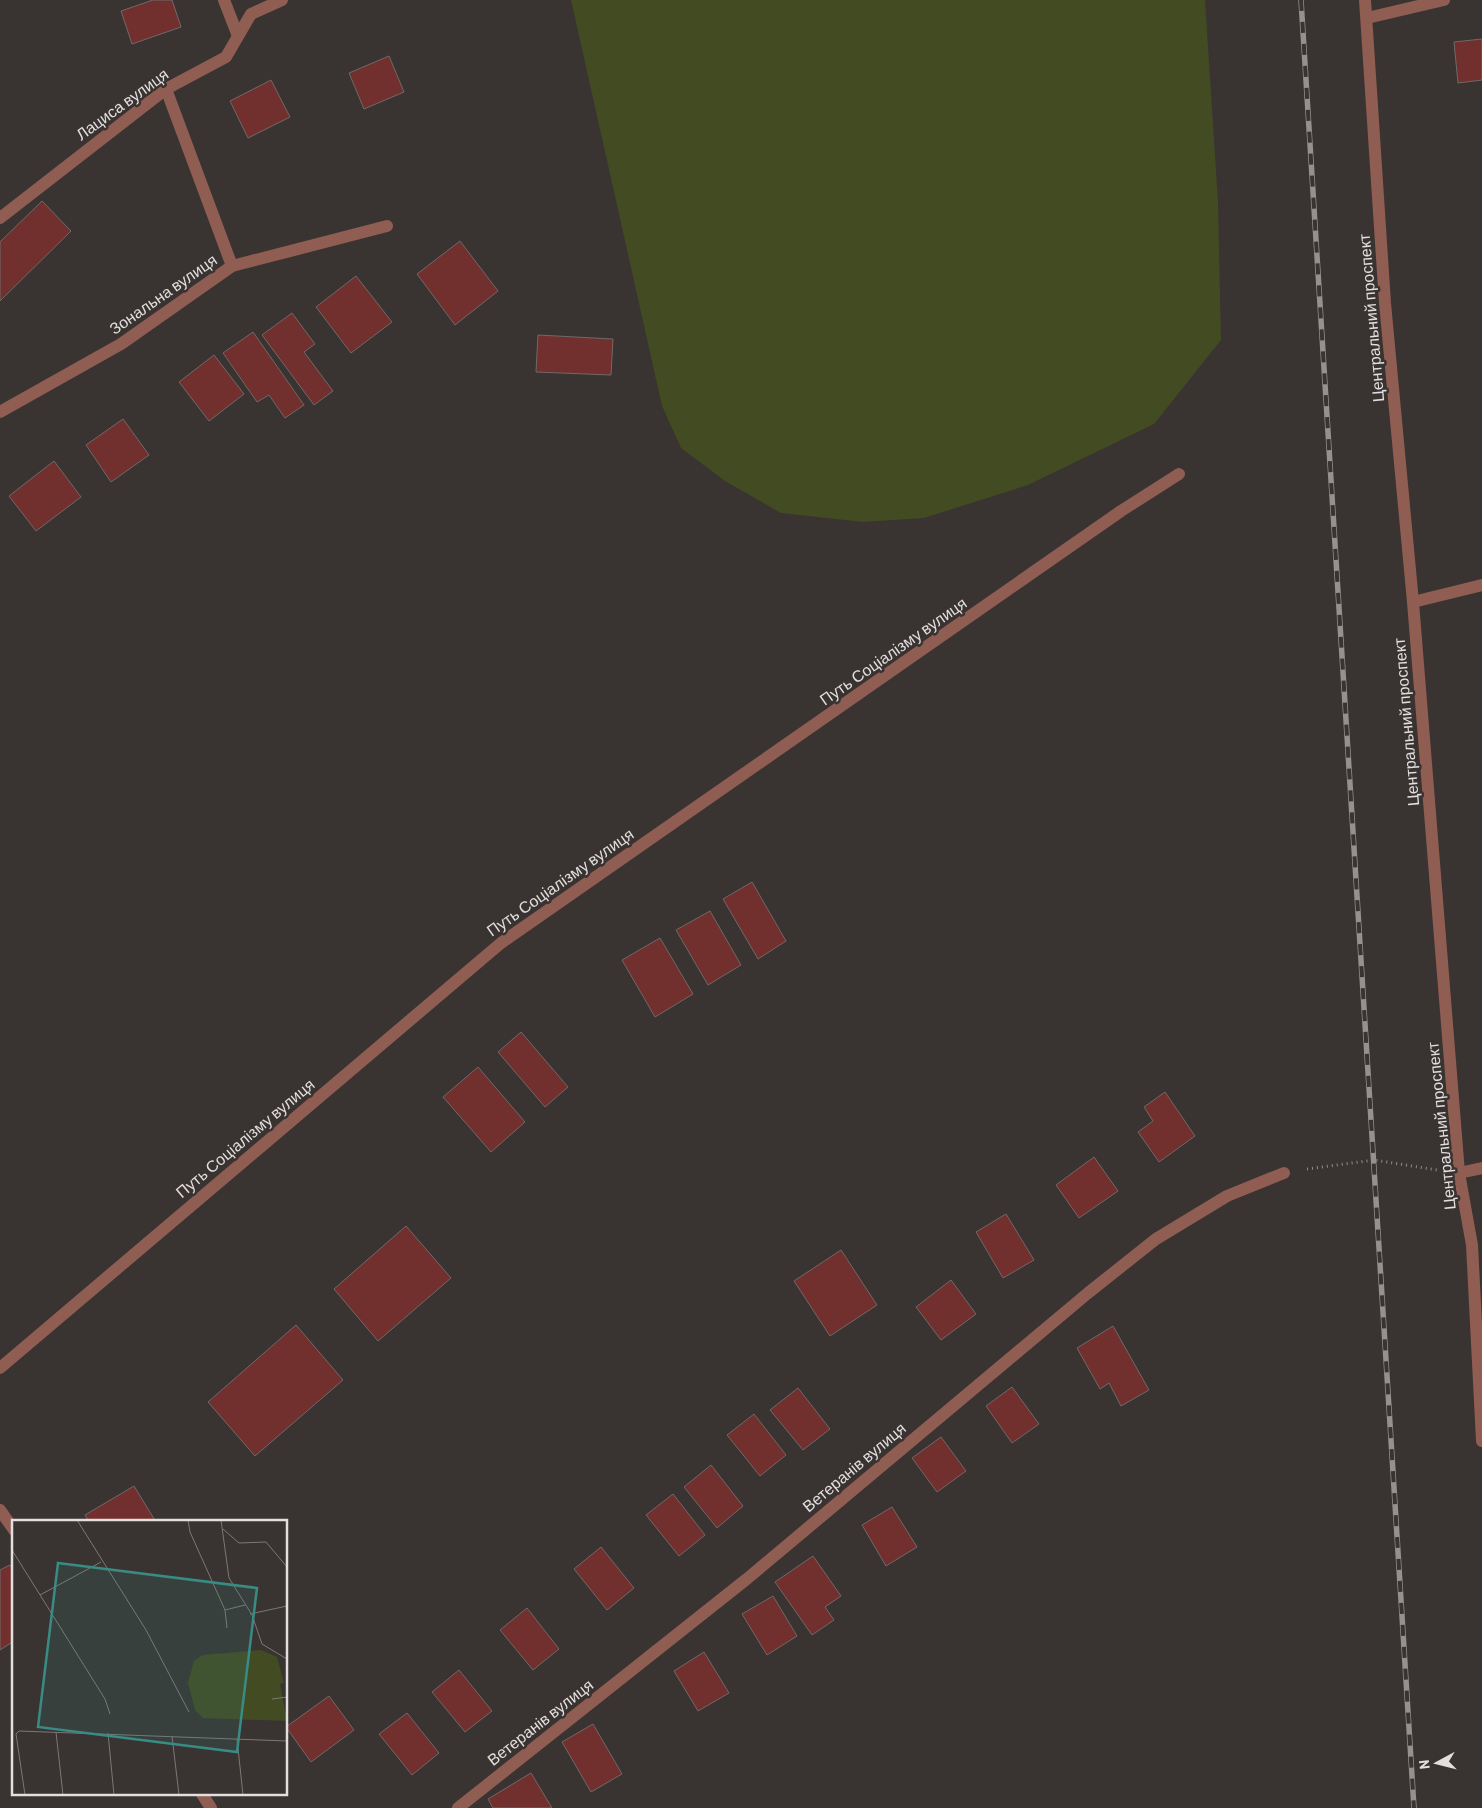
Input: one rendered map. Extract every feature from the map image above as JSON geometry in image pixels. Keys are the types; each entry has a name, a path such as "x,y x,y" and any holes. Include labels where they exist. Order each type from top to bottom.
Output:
{"street":[{"path":"224,0 238,36"},
{"name":"Лациса вулиця","path":"0,218 166,89 226,56 251,14 282,0"},
{"name":"Центральний проспект","path":"1365,0 1385,303 1413,602 1460,1173 1472,1245 1482,1441"},
{"path":"1367,18 1444,0"},
{"path":"166,89 232,266"},
{"name":"Зональна вулиця","path":"0,412 121,344 232,266 387,226"},
{"name":"Путь Соціалізму вулиця","path":"0,1368 501,943 1121,511 1179,474"},
{"path":"1413,602 1482,584"},
{"path":"1460,1173 1482,1168"},
{"name":"Ветеранів вулиця","path":"458,1808 748,1578 1072,1305 1156,1239 1227,1196 1284,1172"},
{"path":"0,1510 12,1527"},
{"path":"203,1796 211,1808"}],"path":[{"path":"1284,1172 1374,1160 1460,1173"}],"green space":[{"path":"571,0 1205,0 1218,202 1221,340 1154,424 1028,485 924,518 863,522 781,513 725,481 681,448 662,406"}],"building":[{"path":"153,0 172,0 181,27 132,44 121,11"},
{"path":"1482,39 1482,80 1458,83 1454,42"},
{"path":"389,56 404,92 364,109 349,73"},
{"path":"271,80 290,117 248,138 230,101"},
{"path":"42,201 71,231 0,301 0,242"},
{"path":"460,241 498,291 455,325 417,274"},
{"path":"356,276 392,322 351,353 316,307"},
{"path":"292,313 315,344 304,352 333,391 314,405 262,335"},
{"path":"253,332 304,405 285,418 269,395 257,402 223,353"},
{"path":"538,335 613,339 611,375 536,372"},
{"path":"214,355 244,394 209,421 179,382"},
{"path":"123,419 149,455 111,482 86,445"},
{"path":"54,461 81,497 36,531 9,496"},
{"path":"752,882 786,941 758,959 723,899"},
{"path":"710,911 741,965 708,985 676,930"},
{"path":"660,938 693,994 655,1017 622,960"},
{"path":"521,1032 568,1087 545,1107 498,1052"},
{"path":"478,1067 525,1122 491,1152 443,1097"},
{"path":"1165,1092 1195,1136 1159,1162 1138,1132 1153,1121 1144,1107"},
{"path":"1094,1157 1118,1191 1079,1218 1056,1185"},
{"path":"1006,1214 1034,1260 1003,1278 976,1232"},
{"path":"406,1226 451,1278 378,1341 334,1289"},
{"path":"841,1250 877,1305 830,1336 794,1281"},
{"path":"951,1280 976,1314 941,1340 916,1307"},
{"path":"296,1325 343,1380 255,1456 208,1402"},
{"path":"1113,1326 1149,1390 1121,1406 1109,1383 1100,1389 1077,1348"},
{"path":"1012,1387 1039,1424 1012,1443 986,1406"},
{"path":"798,1388 830,1429 803,1450 770,1410"},
{"path":"754,1414 786,1455 760,1476 727,1435"},
{"path":"941,1437 966,1471 937,1492 912,1458"},
{"path":"711,1465 743,1506 717,1528 684,1487"},
{"path":"134,1486 155,1520 88,1520 85,1515"},
{"path":"673,1494 705,1535 679,1556 646,1515"},
{"path":"892,1507 917,1547 886,1566 862,1525"},
{"path":"601,1547 634,1588 607,1610 574,1569"},
{"path":"813,1556 841,1596 825,1607 834,1620 812,1635 775,1582"},
{"path":"10,1565 12,1568 12,1642 0,1650 0,1570"},
{"path":"773,1596 797,1636 767,1655 742,1614"},
{"path":"527,1608 559,1649 533,1670 500,1630"},
{"path":"704,1652 729,1693 698,1711 674,1671"},
{"path":"459,1670 492,1711 465,1732 432,1692"},
{"path":"329,1696 354,1730 311,1762 288,1730 288,1726"},
{"path":"407,1713 439,1753 412,1775 379,1734"},
{"path":"593,1724 622,1774 591,1792 562,1742"},
{"path":"531,1773 552,1808 493,1808 488,1799"}],"railway":[{"path":"1301,0 1414,1808"}]}
